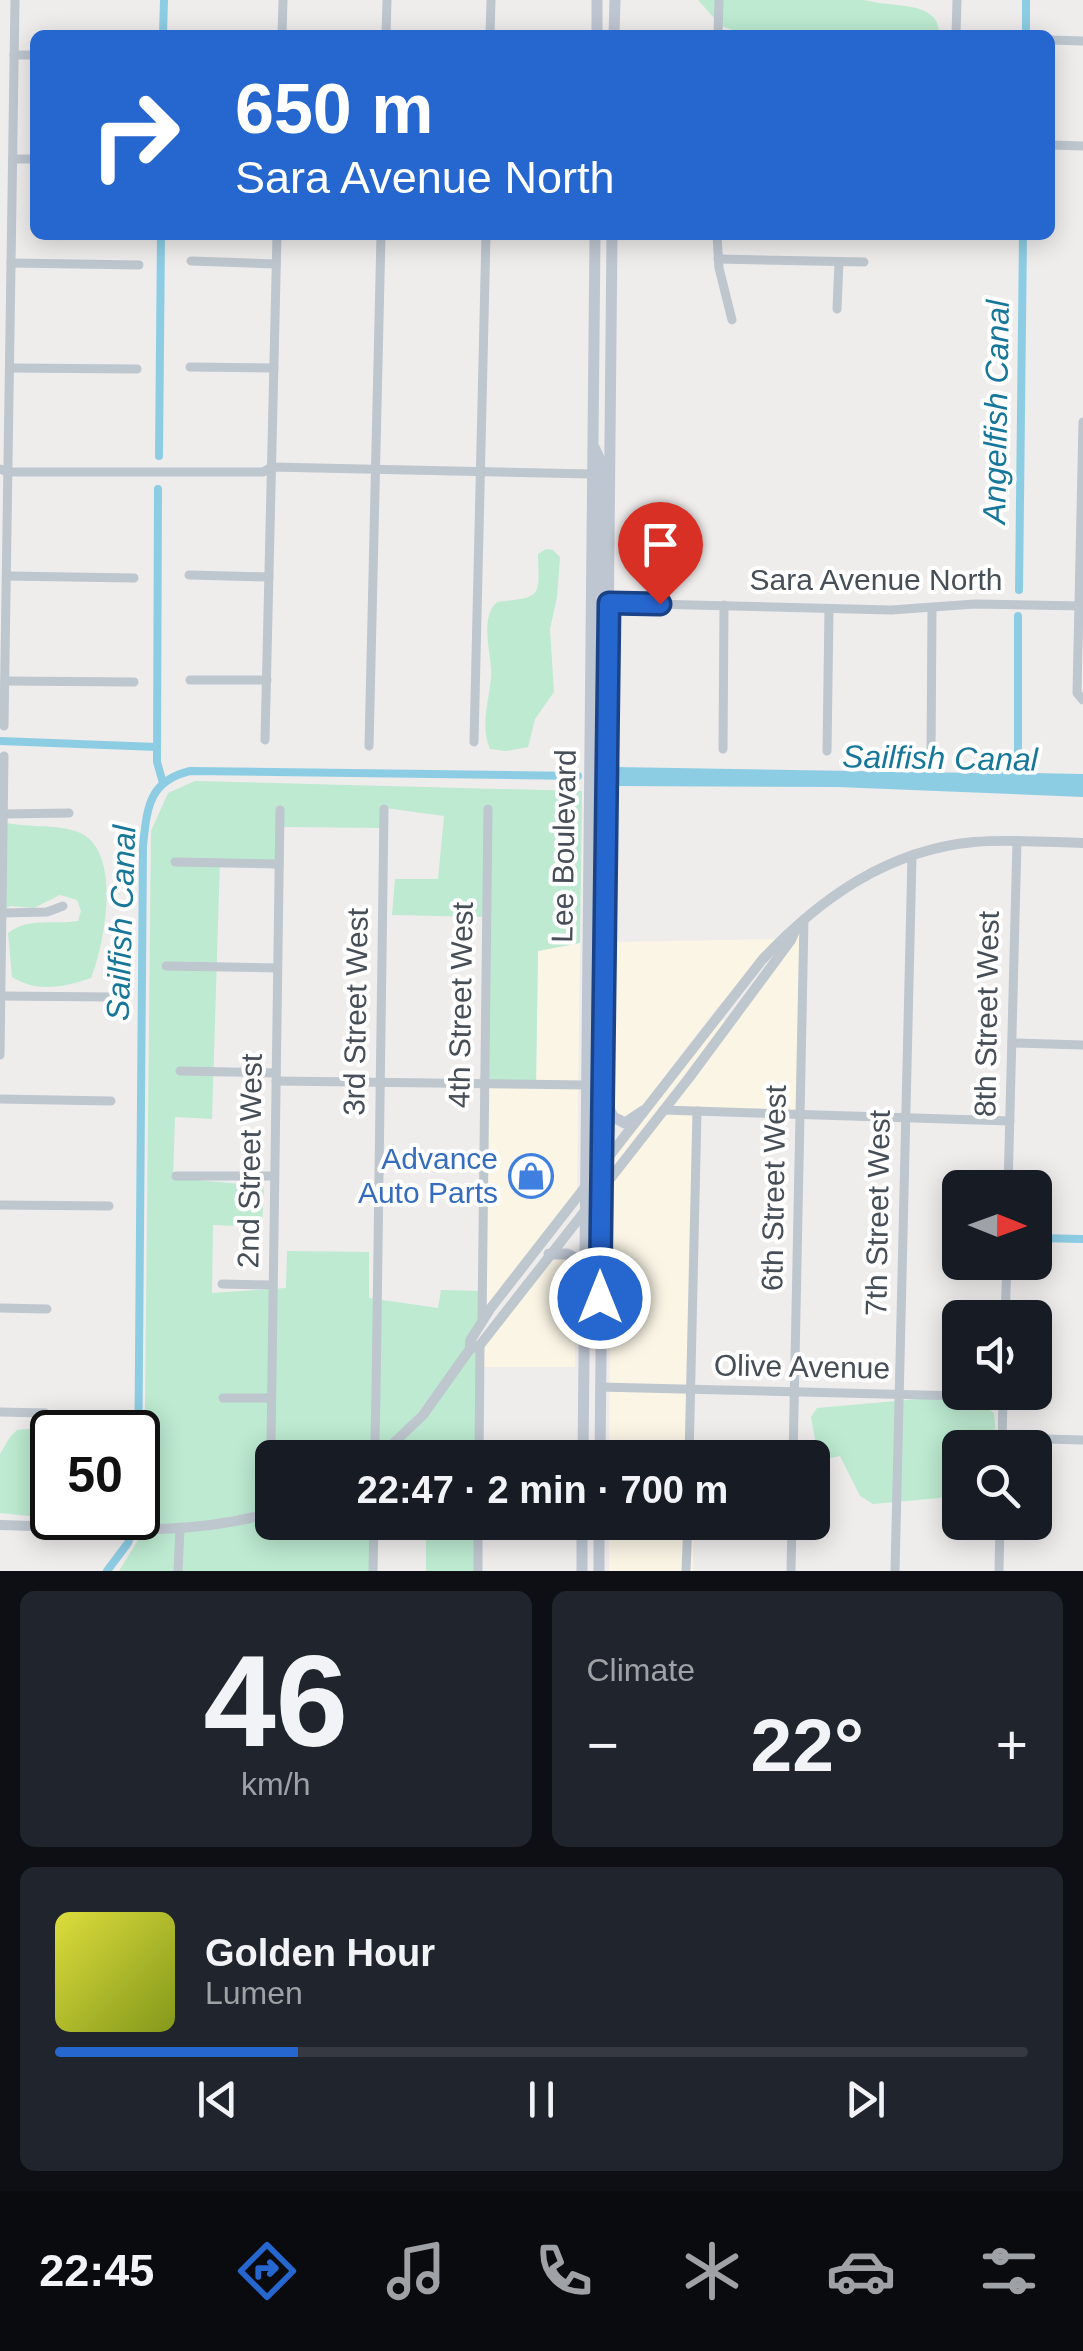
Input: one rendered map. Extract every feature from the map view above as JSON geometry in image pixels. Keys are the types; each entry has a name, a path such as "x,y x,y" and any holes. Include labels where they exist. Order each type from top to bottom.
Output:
{"main road":[{"path":"597,30 598,0"},
{"path":"614,30 615,0"},
{"name":"Lee Boulevard","path":"583,1440 595,240"},
{"name":"Lee Boulevard","path":"600,1440 612,240"},
{"path":"593,445 602,464 600,584 603,598 609,603"},
{"path":"603,1094 616,1120 630,1122 644,1111"},
{"path":"549,1254 567,1254 585,1263"},
{"path":"583,1432 587,1440"},
{"path":"583,1540 585,1567"},
{"path":"594,1540 599,1545"},
{"path":"599,1540 599,1571"}],"street":[{"path":"4,726 4,470 10,368 15,0"},
{"path":"282,30 283,0"},
{"path":"386,30 387,0"},
{"path":"490,30 491,0"},
{"path":"718,30 719,0"},
{"path":"956,30 957,0"},
{"path":"1055,40 1083,41"},
{"path":"14,55 30,55"},
{"path":"1055,146 1083,146"},
{"path":"12,159 30,160"},
{"path":"0,191 12,191"},
{"path":"266,740 277,240"},
{"path":"370,746 382,240"},
{"path":"474,742 486,240"},
{"path":"717,240 732,320"},
{"path":"718,258 864,262"},
{"path":"192,261 276,264"},
{"path":"838,309 839,262"},
{"path":"12,264 139,264"},
{"path":"190,366 274,368"},
{"path":"10,368 136,369"},
{"path":"1082,700 1077,693 1083,422"},
{"path":"4,470 263,472 272,467 592,474"},
{"path":"189,575 269,577"},
{"path":"7,576 134,578"},
{"name":"Sara Avenue North","path":"609,603 829,609 975,604 1081,606"},
{"path":"723,749 724,605"},
{"path":"931,756 932,608"},
{"path":"827,751 829,609"},
{"path":"190,680 266,680"},
{"path":"5,681 134,682"},
{"path":"0,1055 4,756"},
{"name":"3rd Street West","path":"375,1440 384,809"},
{"name":"4th Street West","path":"482,1322 488,809"},
{"name":"2nd Street West","path":"271,1440 280,810"},
{"path":"4,814 69,813"},
{"path":"478,1440 475,1347 470,1340 762,960 800,923 858,880 912,856 954,845 1016,841 1083,843"},
{"name":"8th Street West","path":"1009,1170 1016,841"},
{"name":"7th Street West","path":"895,1571 912,856"},
{"path":"175,862 279,864"},
{"path":"2,913 47,912 63,906"},
{"path":"396,1440 422,1415 663,1110 800,923"},
{"name":"6th Street West","path":"793,1440 800,923"},
{"path":"735,1016 734,1008 762,960"},
{"path":"166,966 278,968"},
{"path":"0,996 114,997"},
{"path":"718,1017 735,1016"},
{"path":"1012,1043 1083,1046"},
{"path":"180,1071 380,1082 588,1085"},
{"path":"0,1099 111,1101"},
{"path":"663,1110 1010,1121"},
{"path":"689,1440 697,1111"},
{"path":"176,1176 274,1176"},
{"path":"0,1205 109,1206"},
{"path":"222,1284 273,1286"},
{"path":"0,1308 48,1309"},
{"name":"Olive Avenue","path":"600,1387 942,1394"},
{"path":"224,1398 271,1398"},
{"path":"0,1412 30,1413"},
{"path":"1052,1441 1083,1440"},
{"path":"0,1525 180,1528 255,1516"},
{"path":"178,1571 180,1528"},
{"path":"373,1571 374,1540"},
{"path":"478,1540 478,1571"},
{"path":"686,1571 687,1540"},
{"path":"791,1571 792,1540"},
{"path":"999,1571 1000,1540"}],"shaded area":[{"path":"800,929 796,1116 698,1116 693,1440 609,1440 611,1182 739,1019"},
{"path":"776,939 640,1109 628,1119 618,1117 611,1105 612,942"},
{"path":"580,943 577,1192 487,1307 486,1084 536,1085 538,951"},
{"path":"720,1020 727,1020 611,1169 611,1163 647,1113"},
{"path":"566,1257 576,1263 575,1367 481,1367 482,1349 552,1258"},
{"path":"609,1540 693,1540 693,1571 609,1571"}],"green space":[{"path":"698,0 865,0 921,10 930,14 939,30 733,30 721,26"},
{"path":"546,549 560,557 550,629 554,692 535,719 528,747 490,749 485,723 491,678 488,618 497,602 535,592 538,554"},
{"path":"195,781 582,791 580,943 538,951 536,1086 486,1084 486,917 392,915 395,879 438,879 444,816 385,808 384,828 281,827 275,869 220,859 212,1119 175,1117 173,1178 264,1186 262,1227 213,1225 212,1293 286,1288 287,1251 369,1252 369,1298 438,1308 441,1290 483,1291 483,1313 466,1347 419,1412 390,1440 255,1440 255,1512 206,1522 160,1524 160,1410 145,1410 151,831 168,793"},
{"path":"0,821 78,832 92,842 101,857 107,899 91,978 51,987 31,985 12,977 8,933 33,923 78,921 81,911 77,900 60,895 34,908 10,906 0,911"},
{"path":"479,1349 482,1440 398,1440"},
{"path":"942,1399 942,1410 989,1410 994,1413 996,1430 942,1430 940,1498 873,1504 860,1496 840,1456 830,1458 830,1440 815,1440 811,1417 817,1408"},
{"path":"30,1429 29,1516 0,1513 0,1454 17,1430"},
{"path":"255,1518 255,1540 376,1540 375,1571 119,1571 138,1540 160,1540 160,1530"},
{"path":"426,1540 482,1540 482,1571 426,1571"}],"water":[{"path":"616,767 976,773 1019,769 1083,774 1083,797 837,787 616,786"}],"waterway":[{"path":"163,30 164,0"},
{"name":"Angelfish Canal","path":"1026,0 1026,30"},
{"path":"159,456 161,240"},
{"name":"Angelfish Canal","path":"1019,590 1023,240"},
{"path":"158,489 157,762 163,783"},
{"name":"Angelfish Canal","path":"1018,616 1018,775"},
{"path":"0,741 157,747"},
{"name":"Sailfish Canal","path":"139,1410 143,846 149,809 158,789 190,771 578,776"},
{"path":"1052,1238 1083,1239"},
{"name":"Sailfish Canal","path":"107,1571 129,1540"}],"place":[{"name":"Advance Auto Parts","path":"531,1176"}],"route":[{"path":"600,1298 609,603 660,604"}]}
